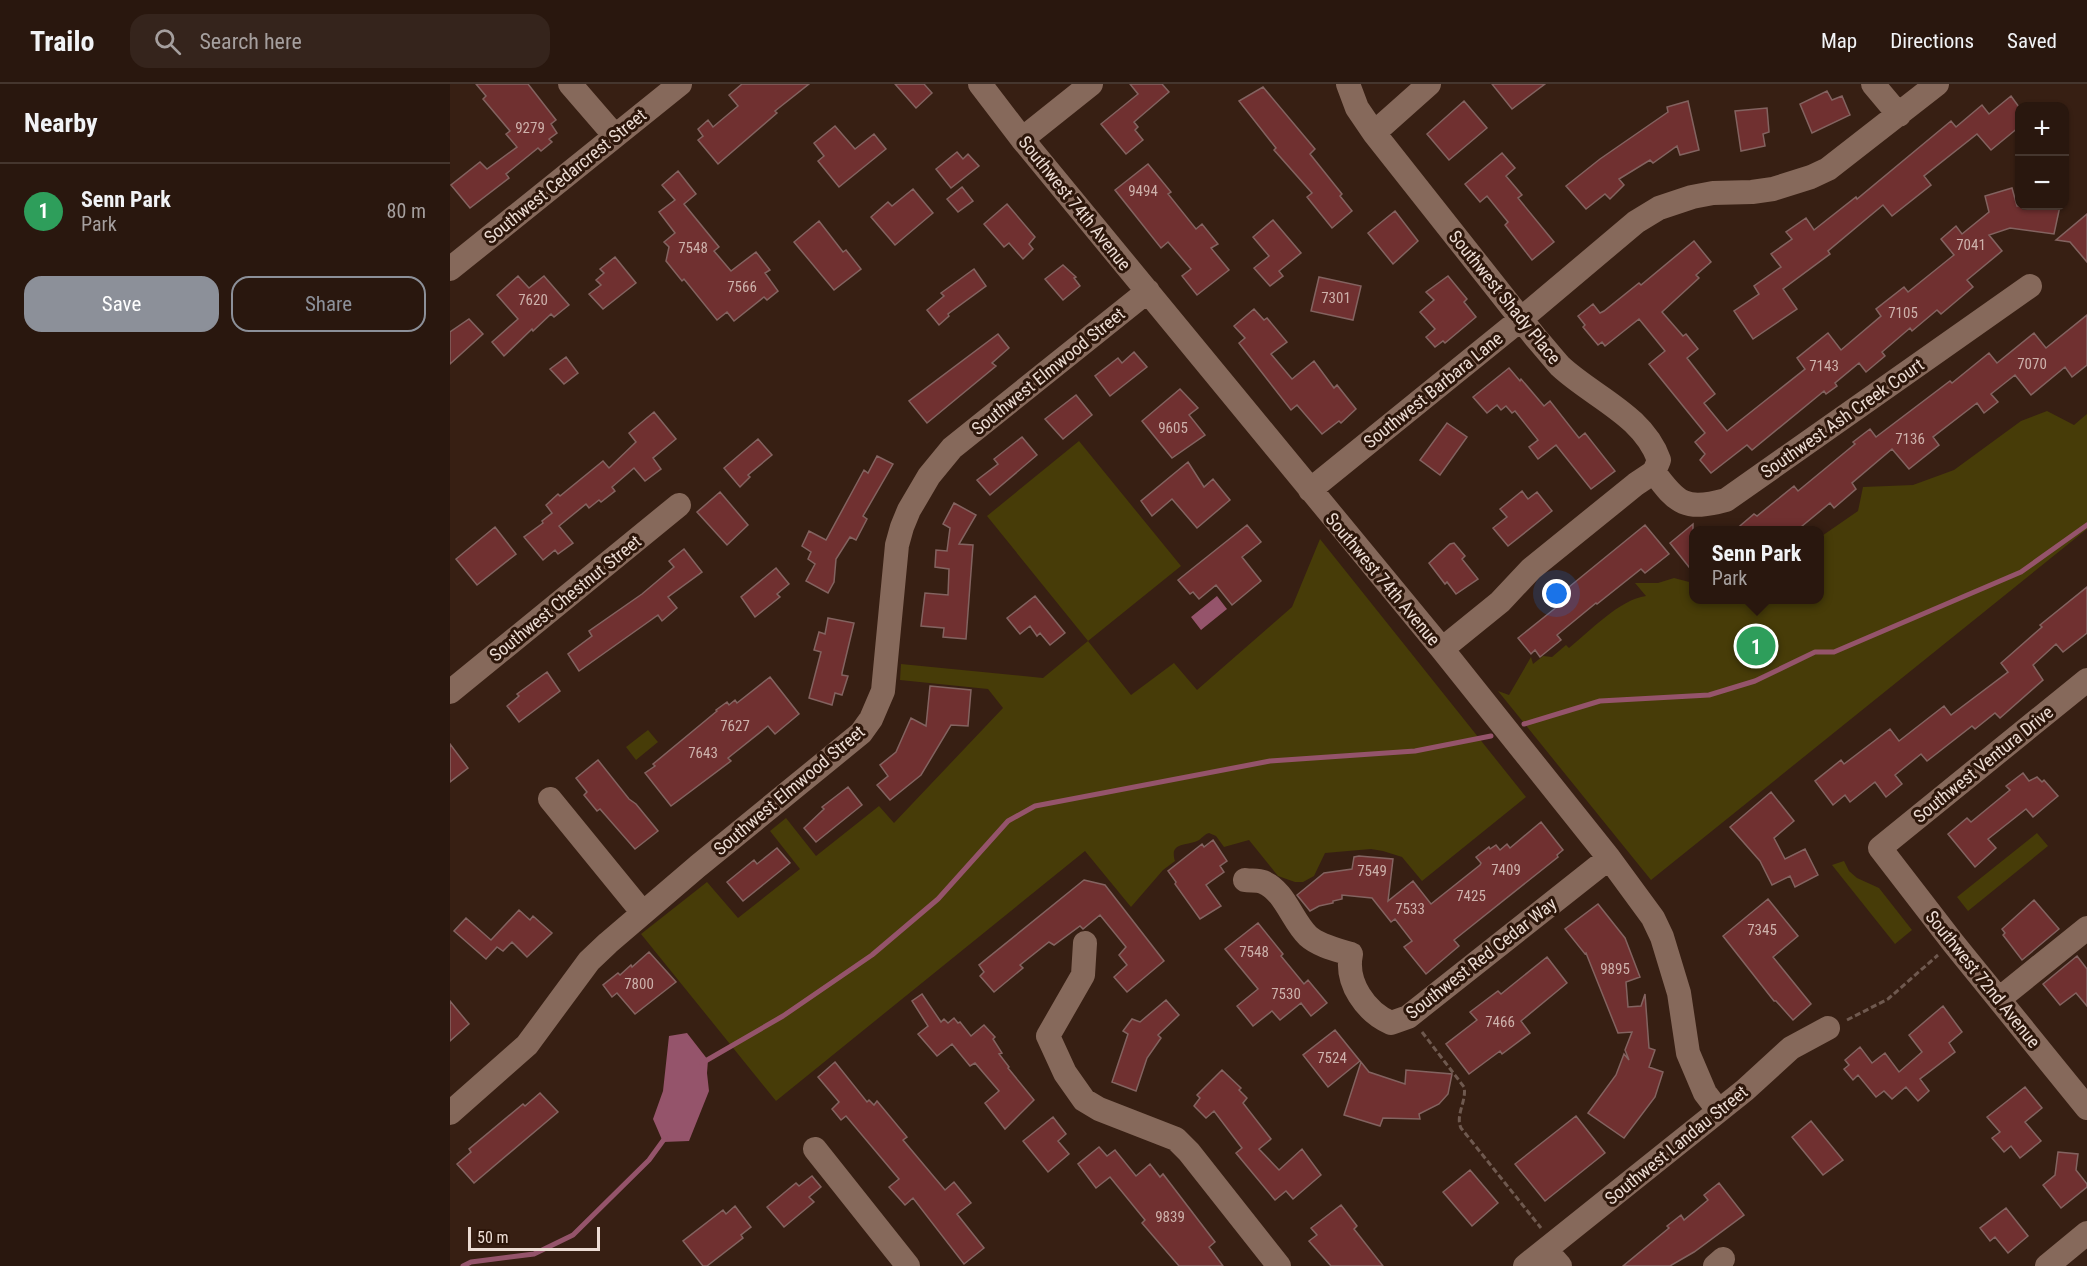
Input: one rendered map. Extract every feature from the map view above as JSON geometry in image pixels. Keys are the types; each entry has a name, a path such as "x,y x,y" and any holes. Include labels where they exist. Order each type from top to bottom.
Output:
{"street":[{"path":"570,84 615,136"},
{"name":"Southwest Cedarcrest Street","path":"450,269 680,84"},
{"name":"Southwest 74th Avenue","path":"980,84 1022,139 1442,649 1610,858 1653,918 1662,937 1679,993 1688,1053 1705,1093 1718,1110"},
{"path":"1022,139 1091,84"},
{"name":"Southwest Shady Place","path":"1348,84 1357,108 1374,134 1521,319 1560,365 1634,422 1656,452 1659,460 1654,472"},
{"path":"1374,134 1429,84"},
{"path":"1873,84 1899,115"},
{"name":"Southwest Barbara Lane","path":"1310,490 1521,319 1636,222 1659,208 1692,197 1713,193 1773,189 1811,177 1828,169 1937,84"},
{"name":"Southwest Ash Creek Court","path":"1654,472 1670,495 1679,502 1708,505 1726,500 2030,286"},
{"name":"Southwest Elmwood Street","path":"450,1113 527,1045 590,961 698,866 861,733 871,719 883,691 897,545 909,510 938,462 958,442 1148,291"},
{"path":"1442,649 1500,602 1532,569 1636,484 1654,472"},
{"name":"Southwest Chestnut Street","path":"450,692 679,505"},
{"name":"Southwest Ventura Drive","path":"1880,848 2087,680"},
{"path":"550,799 643,913"},
{"name":"Southwest 72nd Avenue","path":"1880,848 1954,944 2087,1108"},
{"name":"Southwest Red Cedar Way","path":"1245,880 1262,881 1271,887 1282,898 1309,937 1321,944 1351,954 1353,983 1359,994 1379,1018 1391,1023 1408,1017 1610,858"},
{"path":"1999,999 2087,928"},
{"path":"1085,943 1083,975 1048,1036 1065,1073 1084,1100 1099,1109 1176,1139 1189,1152 1279,1266"},
{"name":"Southwest Landau Street","path":"1525,1266 1553,1253 1718,1110 1745,1090 1791,1048 1828,1028"},
{"path":"815,1149 908,1266"},
{"path":"2047,1266 2087,1233"}],"path":[{"path":"1828,1028 1888,999 1954,944"},
{"path":"1429,1040 1464,1087 1465,1096 1459,1119 1461,1128 1553,1253"}],"shaded area":[{"path":"2047,411 2074,425 2087,414 2087,529 1651,880 1498,691 1509,695 1531,657 1533,664 1543,656 1552,657 1566,645 1569,648 1615,610 1636,598 1646,596 1635,583 1658,583 1674,578 1689,582 1689,604 1824,604 1824,535 1858,511 1863,487 1913,485 1954,470 2021,421"},
{"path":"1079,441 1181,566 1088,641 987,516"},
{"path":"1320,539 1526,797 1422,881 1402,857 1371,849 1325,853 1314,876 1303,882 1295,882 1278,876 1249,840 1224,847 1216,836 1209,833 1197,841 1176,848 1175,861 1163,870 1131,907 1085,851 776,1101 641,934 707,882 738,918 800,869 770,831 786,818 816,856 879,806 894,823 1003,708 988,689 900,680 901,664 1043,678 1088,641 1131,695 1174,663 1197,690 1292,607"},
{"path":"1217,596 1227,609 1201,630 1191,617"},
{"path":"648,730 658,742 636,760 626,747"},
{"path":"2037,833 2048,846 1968,911 1957,897"},
{"path":"1844,861 1849,871 1857,878 1879,888 1912,930 1895,944 1832,865"},
{"path":"687,1033 708,1060 709,1091 689,1141 663,1142 653,1119 663,1091 669,1036"}],"building":[{"path":"476,84 528,84 556,120 551,124 557,133 549,139 552,142 541,151 538,148 506,174 509,178 470,208 451,185 480,162 487,169 517,147 506,134 510,131 483,99 486,96"},
{"path":"742,84 809,84 775,111 777,113 718,164 698,140 703,136 698,129 708,120 713,127 738,106 729,95"},
{"path":"895,84 924,84 932,93 916,108"},
{"path":"1130,84 1162,84 1169,92 1134,122 1138,127 1135,130 1143,140 1126,154 1101,124 1138,94"},
{"path":"1492,84 1545,84 1512,109"},
{"path":"1263,87 1315,149 1310,154 1342,194 1340,196 1352,211 1332,228 1307,197 1312,193 1274,150 1276,148 1239,101"},
{"path":"1827,91 1832,100 1842,96 1850,115 1812,133 1800,104"},
{"path":"2011,96 2015,102 2015,130 1991,150 1977,134 1924,176 1931,185 1892,216 1883,205 1828,251 1830,254 1783,289 1797,309 1753,339 1734,311 1759,294 1754,286 1781,267 1771,254 1792,239 1786,232 1806,218 1814,230 1856,197 1857,199 1951,121 1956,127 1982,105 1989,114"},
{"path":"1464,101 1487,128 1449,160 1427,134"},
{"path":"1688,101 1699,150 1680,155 1677,146 1653,163 1650,160 1619,179 1624,185 1610,199 1605,194 1586,209 1566,186 1600,159 1668,112 1667,107"},
{"path":"1767,108 1769,132 1763,134 1765,146 1741,151 1735,111"},
{"path":"835,126 855,149 874,134 886,149 839,187 818,161 824,156 814,143"},
{"path":"957,152 963,159 968,154 979,166 951,188 936,169"},
{"path":"1502,153 1515,168 1506,176 1522,195 1518,198 1554,242 1532,260 1505,225 1508,222 1487,196 1480,202 1465,184"},
{"path":"1148,164 1171,192 1168,194 1196,229 1202,224 1218,244 1211,248 1229,270 1197,295 1182,276 1191,269 1168,242 1161,248 1115,190"},
{"path":"678,171 696,194 684,204 719,247 714,251 731,271 756,252 770,270 765,273 778,291 767,300 764,297 734,321 727,312 717,320 684,279 682,281 666,261 669,247 664,242 675,233 659,212 675,200 662,185"},
{"path":"962,187 973,201 958,212 947,199"},
{"path":"2012,188 2015,210 2059,210 2054,234 2010,228 1989,235 2002,251 1967,280 1973,287 1941,314 1937,310 1912,331 1910,328 1882,352 1885,356 1866,372 1859,363 1835,383 1837,386 1826,394 1824,391 1752,450 1747,445 1711,473 1700,460 1705,454 1695,442 1705,433 1649,364 1665,351 1639,319 1605,346 1602,342 1598,345 1583,327 1585,325 1578,316 1593,304 1600,313 1604,311 1639,283 1641,285 1694,241 1711,262 1696,275 1699,278 1662,312 1683,336 1686,334 1698,349 1687,358 1715,394 1704,403 1727,431 1805,369 1797,358 1828,333 1841,350 1881,316 1876,309 1904,287 1908,292 1954,255 1941,239 1956,226 1962,234 1989,212 1985,196"},
{"path":"913,189 933,213 895,245 871,217 888,202 892,206"},
{"path":"1007,204 1035,237 1029,244 1033,249 1023,259 1009,243 1004,247 984,224"},
{"path":"1395,211 1418,241 1393,264 1368,233"},
{"path":"2087,214 2087,262 2070,242 2056,240"},
{"path":"1273,220 1301,253 1279,271 1283,276 1270,286 1254,268 1269,256 1253,237"},
{"path":"819,221 843,252 846,250 861,269 834,290 794,242"},
{"path":"615,257 636,283 603,309 589,294 601,285 596,280 604,273 600,269"},
{"path":"1063,265 1076,277 1074,278 1080,286 1063,300 1045,279"},
{"path":"974,269 986,286 948,314 949,316 939,325 927,310 944,296 941,293"},
{"path":"518,276 529,288 544,276 569,305 554,317 551,314 504,356 492,342 518,319 497,295"},
{"path":"1448,276 1467,299 1464,302 1476,317 1445,343 1443,341 1435,347 1426,337 1435,329 1420,312 1434,300 1426,292"},
{"path":"1319,277 1361,286 1353,320 1311,311"},
{"path":"1254,309 1264,320 1267,318 1287,342 1271,354 1292,379 1314,361 1334,388 1337,385 1356,409 1341,423 1339,421 1322,434 1297,405 1291,410 1239,343 1245,338 1234,326"},
{"path":"2087,315 2087,365 2072,377 2065,367 2031,395 2015,375 1991,394 1998,402 1984,413 1977,403 1933,437 1939,445 1909,469 1892,449 1852,483 1856,489 1834,508 1830,503 1802,526 1740,526 1754,514 1757,516 1794,486 1798,491 1870,429 1876,437 1950,381 1952,383 1989,353 1997,363 2034,333 2046,348"},
{"path":"469,319 483,334 450,364 450,332"},
{"path":"998,334 1009,348 992,363 996,366 927,423 909,401"},
{"path":"1134,352 1147,367 1110,396 1095,376 1118,358 1122,363"},
{"path":"566,357 578,373 564,384 550,369"},
{"path":"1509,368 1544,406 1550,401 1579,438 1585,433 1615,471 1591,489 1556,445 1538,459 1529,447 1538,440 1515,411 1512,413 1506,406 1501,410 1497,405 1487,413 1473,397"},
{"path":"1180,389 1198,408 1189,415 1205,435 1172,458 1142,421"},
{"path":"1076,395 1092,415 1063,439 1045,419"},
{"path":"654,412 676,439 653,458 661,469 645,481 634,468 612,487 615,491 601,502 599,500 589,508 586,504 559,526 573,543 558,554 555,550 543,560 524,537 552,513 546,505 603,461 609,468 636,442 629,433"},
{"path":"1447,423 1467,437 1440,475 1420,460"},
{"path":"1022,437 1037,455 990,495 977,480 998,464 994,459"},
{"path":"758,439 772,455 748,475 750,477 740,487 724,468"},
{"path":"877,456 893,464 863,516 867,519 856,540 850,537 836,559 834,582 828,593 806,581 815,564 808,559 811,552 802,546 809,531 826,540 864,470 868,473"},
{"path":"1188,462 1204,487 1213,479 1230,500 1197,528 1172,499 1152,516 1141,501"},
{"path":"1522,491 1528,499 1537,492 1552,511 1508,546 1493,528 1507,517 1500,509"},
{"path":"720,492 748,525 727,545 697,512"},
{"path":"954,503 976,515 959,544 973,545 966,639 943,637 944,628 921,626 925,593 948,595 949,569 935,567 936,550 947,551 950,528 943,524"},
{"path":"1247,525 1261,542 1242,557 1261,581 1232,605 1216,585 1199,599 1193,592 1190,594 1178,580"},
{"path":"1645,525 1669,554 1645,573 1641,569 1596,603 1557,635 1561,640 1540,657 1535,650 1531,654 1518,638 1558,606 1553,600"},
{"path":"495,527 516,554 477,585 456,559"},
{"path":"1689,527 1689,567 1670,543"},
{"path":"1454,543 1465,556 1462,559 1478,579 1456,594 1429,563"},
{"path":"684,549 702,572 668,597 677,608 662,621 658,615 579,671 568,654 592,636 589,631 642,594 674,567 669,561"},
{"path":"776,568 789,584 777,594 780,597 755,617 741,597"},
{"path":"2087,587 2087,633 2063,652 2056,644 2033,665 2043,680 2000,718 1995,713 1975,729 1972,726 1927,761 1921,754 1895,775 1902,784 1886,797 1875,782 1850,802 1845,795 1833,805 1815,781 1841,760 1844,764 1890,729 1899,741 1944,706 1951,715 2008,672 2001,663 2042,627 2040,625"},
{"path":"1035,596 1065,633 1050,645 1040,633 1037,636 1030,626 1020,634 1007,618"},
{"path":"828,618 854,623 842,673 848,676 842,695 835,693 832,705 809,698 821,652 814,650 819,632 825,634"},
{"path":"547,672 560,691 519,722 507,706 519,696 517,694"},
{"path":"770,677 799,714 775,734 768,726 728,758 731,761 671,806 645,773 716,710 727,702 729,705 735,700 737,703"},
{"path":"930,686 971,690 968,726 951,725 921,775 890,800 877,785 888,776 880,765 896,752 911,718 926,726"},
{"path":"450,744 468,768 450,782"},
{"path":"598,760 658,831 635,849 600,809 597,811 584,795 587,792 576,778"},
{"path":"2023,773 2029,781 2037,777 2042,782 2044,780 2058,796 2033,817 2026,809 1988,839 1996,848 1975,867 1948,834 1967,818 1971,822 2010,790 2006,786"},
{"path":"848,787 862,805 816,842 804,828 824,809 822,807"},
{"path":"1771,792 1794,821 1774,838 1785,859 1805,849 1818,875 1795,887 1790,876 1772,885 1760,861 1730,827"},
{"path":"1541,822 1563,850 1557,855 1558,857 1454,940 1459,946 1426,974 1404,947 1412,941 1395,919 1391,922 1372,898 1342,895 1342,899 1310,911 1297,895 1324,873 1352,869 1354,857 1359,856 1393,859 1388,901 1413,881 1431,904 1480,865 1476,857 1489,847 1490,849 1496,845 1500,850 1507,844 1510,848"},
{"path":"1213,840 1227,861 1220,866 1224,872 1206,885 1221,906 1200,919 1168,871 1202,844 1204,847"},
{"path":"777,848 790,863 743,901 727,882 754,860 757,864"},
{"path":"1084,880 1105,885 1164,961 1127,992 1114,977 1127,965 1119,955 1126,947 1100,915 1083,929 1080,926 1054,945 1049,942 1020,965 1023,968 994,992 980,976 984,972 979,965"},
{"path":"1768,899 1798,936 1773,957 1811,1004 1793,1020 1774,1001 1723,936"},
{"path":"2034,900 2059,929 2022,960 2003,935 2005,933 2002,929"},
{"path":"1598,904 1625,938 1640,977 1626,982 1628,1007 1641,1006 1645,994 1649,1048 1655,1050 1649,1067 1663,1072 1655,1097 1624,1138 1588,1113 1616,1075 1624,1054 1629,1060 1625,1050 1632,1032 1618,1033 1586,953 1565,929"},
{"path":"519,910 530,920 533,916 552,933 527,957 512,942 503,951 497,947 486,959 454,931 466,918 491,940"},
{"path":"1258,923 1304,984 1308,980 1327,1003 1311,1016 1301,1003 1280,1020 1272,1011 1253,1026 1237,1006 1258,989 1225,949"},
{"path":"649,952 676,982 635,1014 617,993 612,997 603,985 618,973 620,975 631,965 632,967"},
{"path":"2077,956 2087,969 2087,1006 2076,993 2060,1005 2043,984"},
{"path":"1547,957 1567,983 1521,1021 1530,1033 1502,1054 1500,1051 1469,1074 1446,1044 1477,1020 1470,1012 1498,991 1501,994"},
{"path":"922,994 941,1022 944,1019 948,1023 954,1018 971,1036 984,1025 995,1037 993,1039 1002,1053 999,1054 1008,1068 1034,1100 1005,1129 985,1103 999,1091 975,1063 970,1066 952,1044 937,1056 918,1034 928,1026 912,1001"},
{"path":"1166,1000 1179,1015 1158,1035 1161,1038 1147,1058 1136,1091 1112,1082 1128,1034 1123,1031 1132,1019 1140,1022"},
{"path":"450,1001 469,1024 450,1041"},
{"path":"1943,1006 1962,1032 1949,1043 1955,1052 1920,1079 1929,1091 1918,1101 1906,1087 1892,1099 1884,1091 1876,1097 1858,1075 1853,1080 1844,1069 1849,1065 1845,1060 1860,1047 1872,1063 1885,1053 1899,1072 1922,1052 1909,1035"},
{"path":"1335,1030 1360,1061 1328,1087 1303,1055"},
{"path":"835,1062 867,1102 869,1100 874,1105 877,1101 907,1137 903,1140 945,1190 954,1182 971,1203 957,1214 984,1248 964,1264 913,1198 905,1205 889,1187 899,1179 846,1116 841,1120 832,1109 839,1102 818,1077"},
{"path":"1361,1062 1369,1072 1405,1084 1406,1070 1452,1074 1448,1094 1439,1104 1419,1114 1420,1119 1383,1118 1380,1126 1344,1115"},
{"path":"1222,1070 1241,1088 1239,1090 1247,1098 1243,1103 1271,1139 1259,1149 1279,1170 1302,1149 1321,1175 1293,1199 1286,1191 1275,1200 1236,1153 1242,1148 1214,1111 1206,1118 1194,1106 1200,1098 1197,1095"},
{"path":"2025,1087 2042,1108 2025,1122 2041,1141 2020,1158 2011,1146 2004,1152 1992,1138 2000,1132 1987,1117"},
{"path":"540,1093 558,1112 474,1183 457,1164 471,1152 469,1149 523,1104 525,1106"},
{"path":"1576,1116 1605,1153 1545,1201 1515,1164"},
{"path":"1053,1117 1066,1134 1058,1141 1069,1154 1048,1172 1023,1141"},
{"path":"1811,1121 1843,1160 1823,1175 1792,1137"},
{"path":"1099,1147 1107,1156 1115,1150 1136,1176 1150,1164 1160,1177 1163,1174 1215,1242 1209,1247 1223,1266 1179,1266 1142,1223 1145,1220 1110,1177 1096,1188 1078,1164"},
{"path":"2058,1152 2078,1154 2076,1170 2087,1184 2087,1187 2061,1208 2043,1185 2055,1175"},
{"path":"1470,1170 1498,1203 1472,1226 1443,1192"},
{"path":"812,1176 821,1187 809,1197 814,1202 784,1227 767,1207 796,1183 799,1186"},
{"path":"1719,1183 1744,1215 1694,1252 1670,1266 1623,1266 1669,1228 1667,1226 1681,1215 1684,1220 1708,1200 1704,1195"},
{"path":"1341,1205 1357,1226 1354,1229 1383,1266 1331,1266 1309,1241 1317,1235 1311,1228"},
{"path":"735,1206 751,1227 741,1235 743,1238 707,1266 703,1266 683,1241 723,1210 726,1214"},
{"path":"2006,1208 2028,1236 2008,1253 1995,1237 1990,1241 1980,1228"}],"waterway":[{"path":"1524,724 1600,701 1709,695 1755,681 1815,652 1834,652 2021,572 2087,525"},
{"path":"702,1063 783,1016 872,955 938,899 1008,821 1035,806 1270,761 1415,751 1491,736"},
{"path":"463,1266 471,1262 534,1254 573,1235 649,1160 665,1138"}],"place":[{"name":"Senn Park","path":"1756,646"}]}
